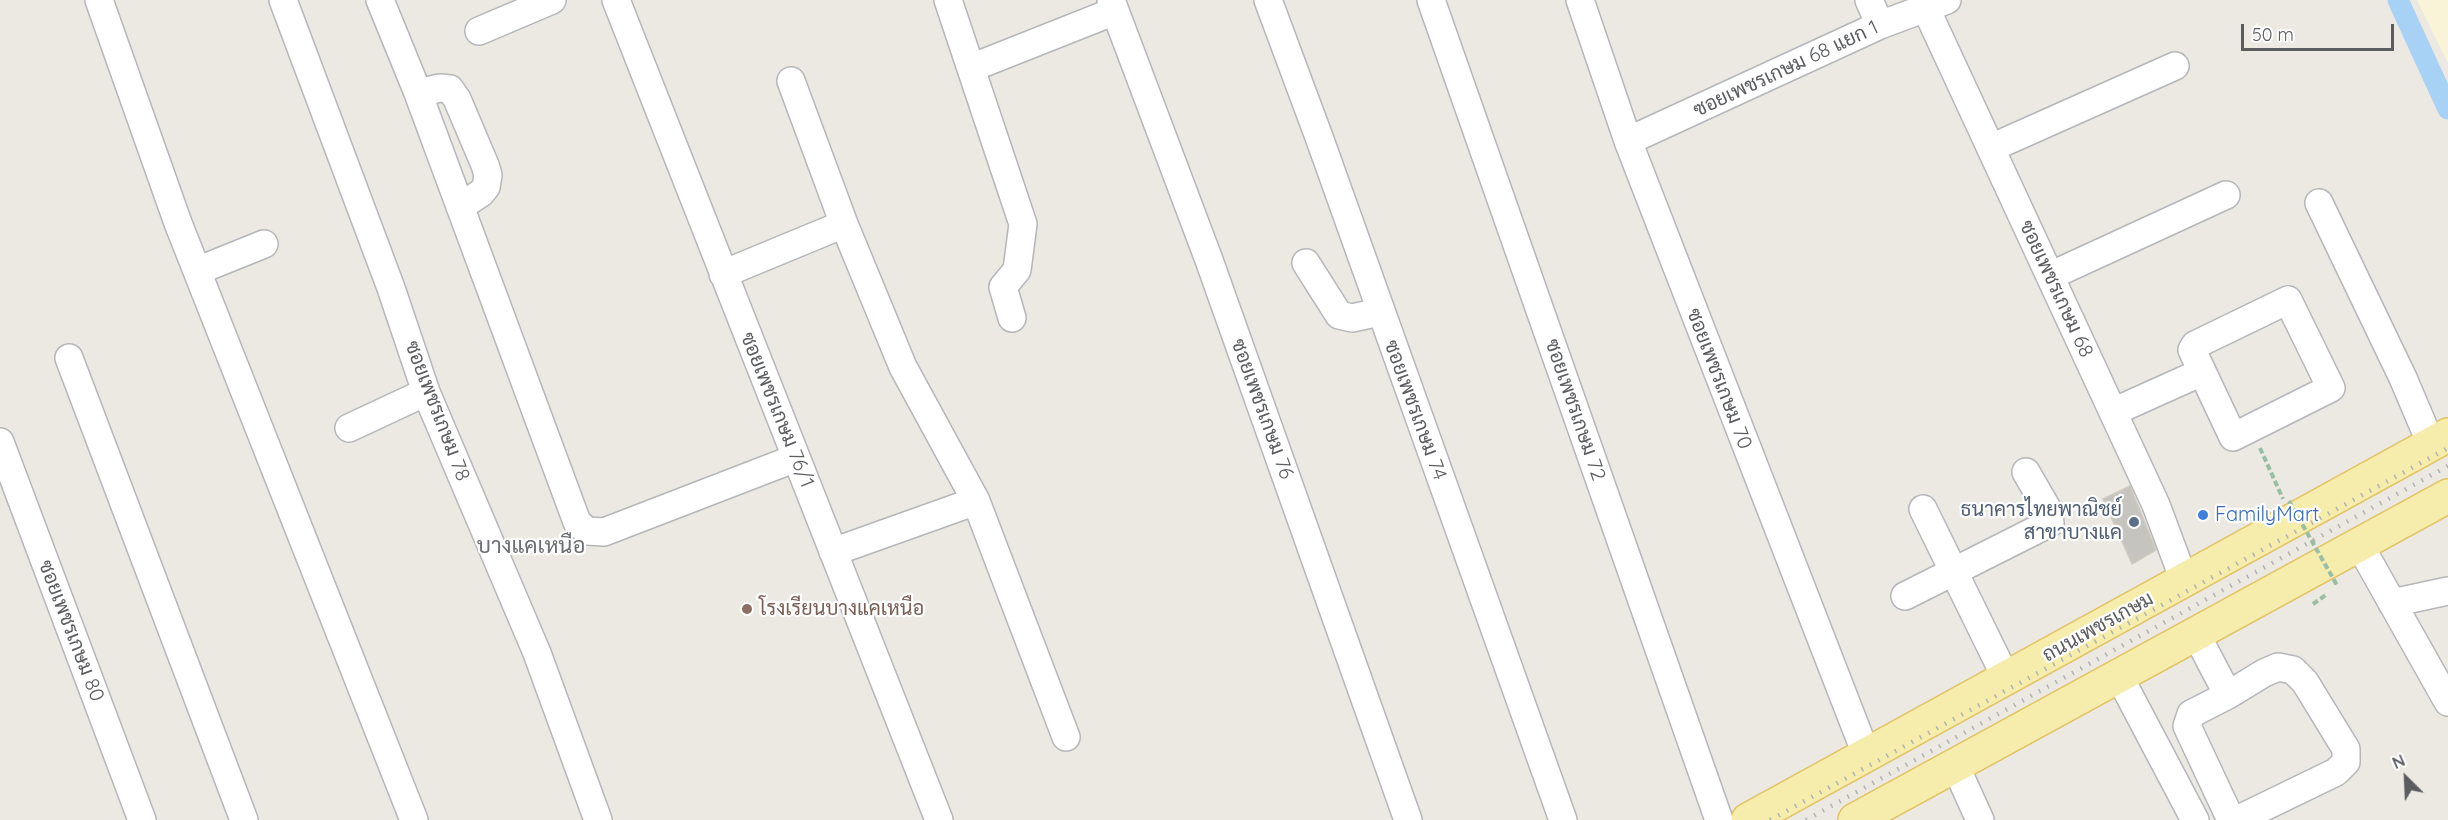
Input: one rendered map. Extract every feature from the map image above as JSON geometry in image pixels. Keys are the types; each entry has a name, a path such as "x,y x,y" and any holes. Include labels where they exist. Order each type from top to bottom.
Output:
{"main road":[{"name":"ถนนเพชรเกษม","path":"1748,820 2440,439"},
{"path":"1866,754 1874,812 1955,765 2448,496"},
{"path":"1933,718 1955,765"}],"street":[{"path":"99,0 178,224 414,820"},
{"name":"ซอยเพชรเกษม 78","path":"283,0 391,288 426,392 537,653 598,820"},
{"path":"380,0 418,93 577,522 587,531 604,532 796,458"},
{"path":"479,31 552,0"},
{"name":"ซอยเพชรเกษม 76/1","path":"616,0 939,820"},
{"path":"948,0 1023,224 1017,270 1004,287 1012,318"},
{"name":"ซอยเพชรเกษม 74","path":"1268,0 1563,820"},
{"name":"ซอยเพชรเกษม 72","path":"1431,0 1719,820"},
{"path":"1869,0 1880,25"},
{"name":"ซอยเพชรเกษม 70","path":"1588,3 1628,141 1866,754"},
{"name":"ซอยเพชรเกษม 68 แยก 1","path":"1628,141 1932,3"},
{"name":"ซอยเพชรเกษม 68","path":"1932,3 1991,148 2156,505 2184,580"},
{"path":"971,68 1113,5"},
{"name":"ซอยเพชรเกษม 76","path":"1113,5 1209,260 1408,820"},
{"path":"1991,148 2175,66"},
{"path":"791,81 844,225 903,367 976,501 1066,737"},
{"path":"418,93 440,88 450,89 457,99 485,165 488,175 486,187 460,207"},
{"path":"2050,276 2226,195"},
{"path":"2319,203 2403,378 2440,439"},
{"path":"723,274 844,225"},
{"path":"197,271 264,244"},
{"path":"1306,263 1339,315 1352,318 1380,312"},
{"path":"2286,301 2290,302 2331,388 2251,429 2233,437 2193,354 2194,345 2286,301"},
{"path":"69,358 244,820"},
{"path":"2113,412 2202,372"},
{"path":"349,428 426,392"},
{"name":"ซอยเพชรเกษม 80","path":"0,442 142,820"},
{"path":"1905,596 1955,573 2050,523 2048,510 2026,472"},
{"path":"833,552 976,501"},
{"path":"1923,509 2006,678"},
{"path":"2359,544 2448,702"},
{"path":"2392,603 2448,591"},
{"path":"2196,634 2228,695"},
{"path":"2231,820 2187,726 2191,714 2264,673 2278,667 2293,670 2305,682 2346,749 2346,762 2336,772 2237,820"},
{"path":"2119,676 2195,820"},
{"path":"1955,765 1980,820"}],"path":[{"path":"2251,429 2283,500"},
{"path":"2289,501 2338,587"}],"shaded area":[{"path":"2417,0 2448,0 2448,63"}],"building":[{"name":"ธนาคารไทยพาณิชย์ สาขาบางแค","path":"2130,486 2156,550 2132,564 2103,499"}],"waterway":[{"path":"2398,0 2448,109"}],"railway":[{"path":"1770,820 2448,448"},
{"path":"1806,820 2448,466"}],"place":[{"name":"FamilyMart","path":"2203,515"},
{"name":"ธนาคารไทยพาณิชย์ สาขาบางแค","path":"2134,522"},
{"name":"โรงเรียนบางแคเหนือ","path":"747,609"}],"district":[{"name":"บางแคเหนือ","path":"531,546"}]}
